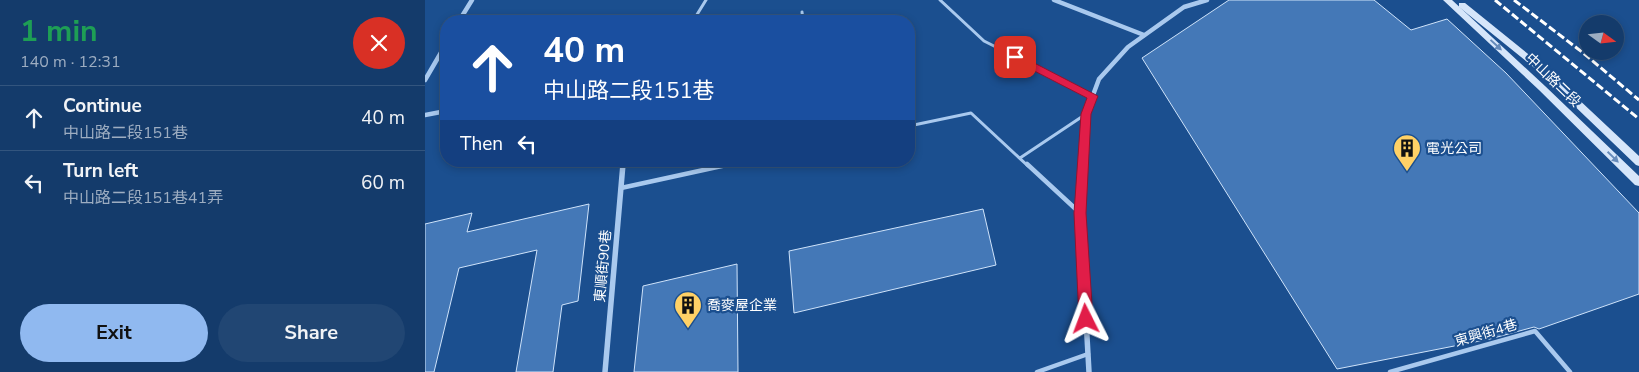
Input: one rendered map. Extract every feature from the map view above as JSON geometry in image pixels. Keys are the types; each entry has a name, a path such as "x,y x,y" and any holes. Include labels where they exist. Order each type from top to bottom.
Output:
{"main road":[{"name":"中山路二段","path":"1447,0 1639,182"},
{"name":"中山路二段","path":"1455,0 1540,68 1639,162"}],"street":[{"path":"463,15 472,0"},
{"path":"1054,0 1144,35"},
{"path":"1089,372 1080,213 1086,114 1099,79 1129,47 1184,7 1207,0"},
{"path":"425,80 440,54"},
{"path":"425,115 440,112"},
{"name":"東順街90巷","path":"605,372 623,167"}],"lane":[{"path":"697,15 706,0"},
{"path":"940,0 984,41 1093,96"},
{"path":"915,125 971,113 1080,213"},
{"path":"1020,158 1086,114"},
{"path":"621,188 718,167"},
{"name":"東興街4巷","path":"1390,372 1535,331 1570,372"},
{"path":"1037,372 1088,354"}],"building":[{"name":"電光公司","path":"1229,0 1374,0 1411,30 1447,19 1506,73 1639,213 1639,294 1539,329 1534,327 1490,339 1337,369 1142,58"},
{"path":"589,204 578,301 562,305 553,372 516,372 537,250 459,268 434,372 425,372 425,224 472,213 467,232"},
{"path":"983,209 996,265 794,313 789,251"},
{"name":"喬麥屋企業","path":"737,264 738,372 634,372 643,286"}],"railway":[{"path":"1495,0 1639,119"},
{"path":"1514,0 1582,52 1639,100"}],"place":[{"name":"電光公司","path":"1407,172"},
{"name":"喬麥屋企業","path":"688,329"}],"route":[{"path":"1015,57 1093,96 1086,114 1080,213 1086,319"}]}
